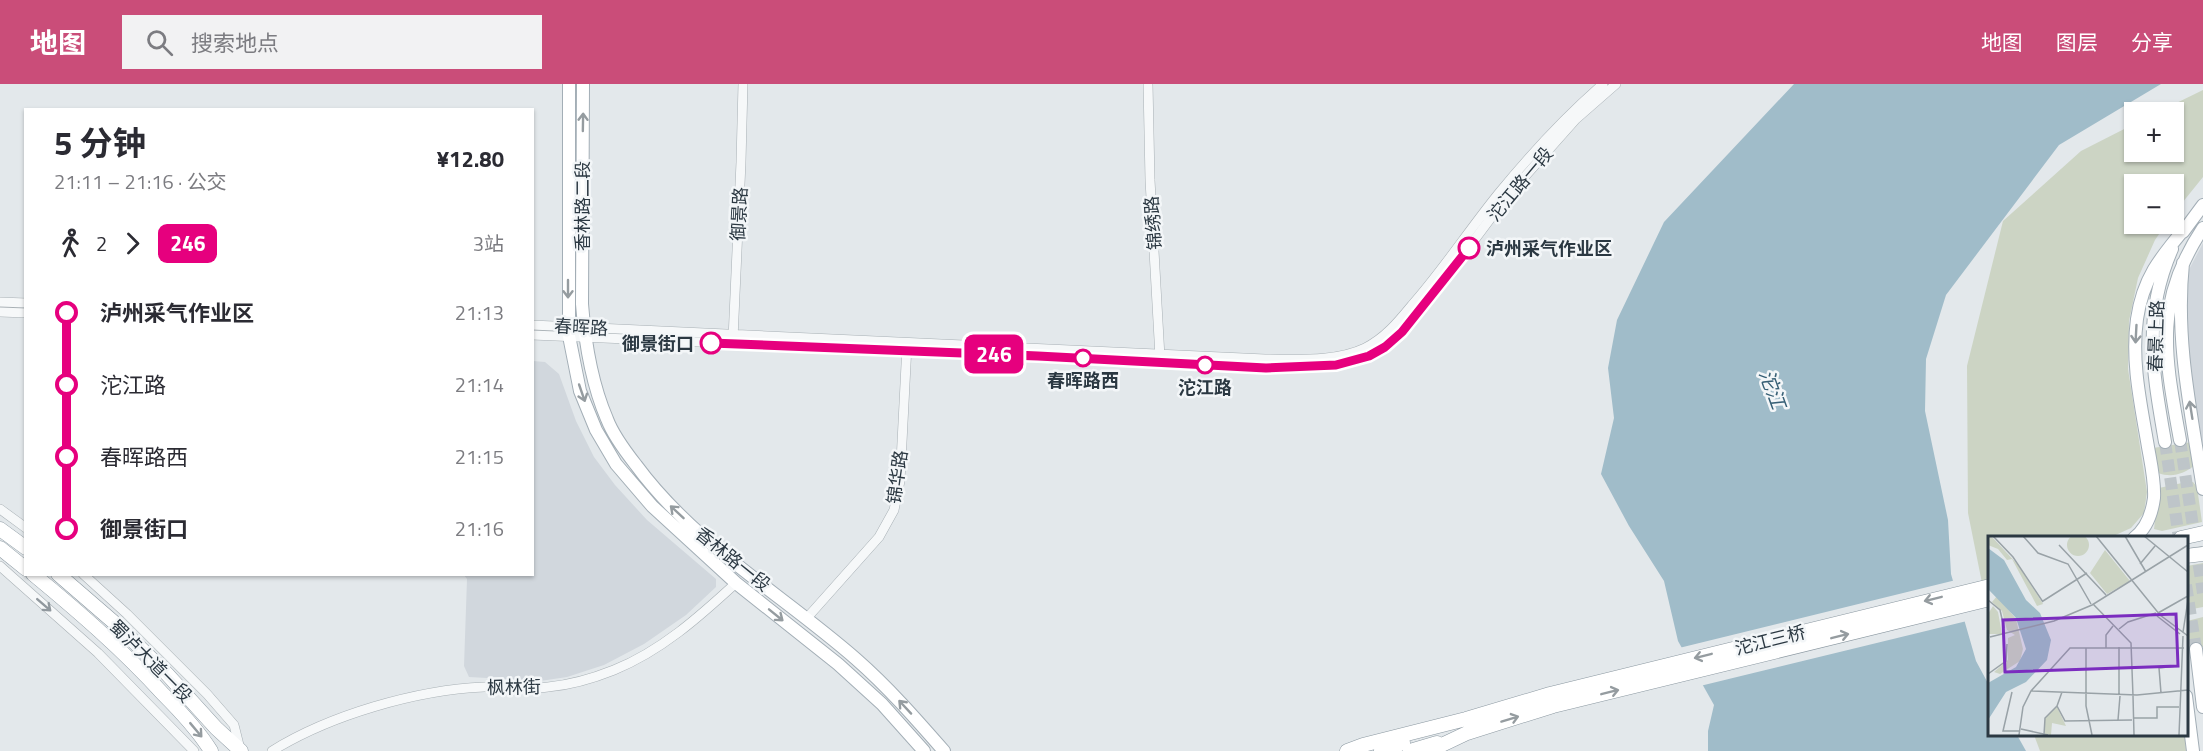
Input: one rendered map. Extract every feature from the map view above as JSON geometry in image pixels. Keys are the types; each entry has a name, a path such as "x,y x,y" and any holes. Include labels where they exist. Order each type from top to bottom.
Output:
{"highway":[{"path":"0,529 24,547"},
{"path":"2188,536 2203,533"},
{"path":"0,548 24,567"},
{"path":"2188,556 2203,554"},
{"name":"蜀泸大道一段","path":"35,576 125,654 177,708 211,751"},
{"name":"蜀泸大道一段","path":"60,576 117,625 167,674 216,729 240,750"},
{"name":"沱江三桥","path":"1552,700 1988,587"},
{"name":"沱江三桥","path":"1552,700 1988,599"},
{"path":"1347,751 1466,719 1552,700"},
{"path":"1410,751 1467,733 1552,700"},
{"path":"1380,751 1466,719"},
{"path":"1429,751 1467,733"}],"main road":[{"name":"香林路二段","path":"569,84 569,331"},
{"name":"香林路二段","path":"583,84 584,332"},
{"name":"春景上路","path":"2165,442 2153,362 2155,302 2173,247 2203,205"},
{"path":"2136,536 2144,528 2154,498 2152,471 2137,381 2135,338 2137,318 2142,298 2157,261 2186,227"},
{"name":"春景上路","path":"2180,440 2168,374 2167,324 2173,285 2182,263 2203,228"},
{"path":"2182,263 2181,351 2203,489"},
{"name":"香林路一段","path":"569,331 580,391 596,430 616,464 652,506 736,583 838,664 882,704 924,751"},
{"name":"香林路一段","path":"584,332 593,383 608,421 647,480 672,508 704,536 886,687 944,751"},
{"path":"2196,649 2203,707"},
{"path":"2188,705 2193,751"}],"street":[{"name":"御景路","path":"733,340 743,84"},
{"name":"锦绣路","path":"1148,84 1150,180 1160,358"},
{"name":"沱江路一段","path":"1351,357 1380,339 1395,326 1427,288 1499,193 1569,114 1603,84"},
{"name":"沱江路一段","path":"1351,357 1369,356 1385,347 1402,332 1434,294 1505,199 1576,119 1616,84"},
{"path":"0,302 24,303"},
{"path":"0,312 24,313"},
{"name":"春晖路","path":"534,325 584,332 1160,358 1294,368 1336,365 1351,357"},
{"name":"春晖路","path":"534,335 569,331"},
{"name":"锦华路","path":"804,617 879,537 894,510 900,481 904,346"},
{"path":"0,509 24,527"},
{"path":"0,566 98,653 194,751"},
{"path":"85,576 128,614 207,694 234,725 240,750"},
{"name":"枫林街","path":"272,751 298,735 351,715 414,696 484,687 548,687 582,681 614,670 649,652 690,625 736,583"}],"shaded area":[{"path":"2203,243 2203,466 2188,370 2184,279"},
{"path":"534,361 545,362 559,374 576,421 594,457 615,485 647,520 716,579 716,587 686,615 644,644 604,665 567,677 540,681 469,677 464,666 467,579 465,576 534,576"}],"green space":[{"path":"2203,90 2203,177 2184,201 2184,174 2124,174 2124,234 2159,234 2138,278 2129,321 2128,369 2147,492 2144,513 2131,528 2113,536 1988,536 1988,613 1968,513 1967,366 2003,221 2081,151 2124,129 2124,162 2184,162 2184,102 2178,102"},
{"path":"2192,442 2195,465 2178,474 2158,473 2153,448"},
{"path":"2193,482 2197,487 2202,522 2162,531 2154,529 2159,488"},
{"path":"2203,563 2203,607 2188,610 2188,566"},
{"path":"2203,617 2203,647 2188,649 2188,621"},
{"path":"2034,736 2185,736 2186,751 2040,751"}],"water":[{"name":"沱江","path":"1794,84 2161,84 2131,102 2124,102 2124,106 2059,145 1946,295 1926,359 1925,411 1948,520 1951,574 1976,661 1988,683 1988,736 2018,736 2026,751 1708,751 1708,731 1714,705 1678,641 1664,581 1629,526 1601,474 1614,418 1608,368 1617,320 1664,222"}],"pier":[{"path":"1956,580 1967,621 1700,686 1679,648"}],"tunnel":[{"path":"2180,440 2203,593"},
{"path":"2165,442 2179,536"},
{"path":"2188,598 2196,649"}],"bus line":[{"name":"246","path":"711,343 1266,368 1336,365 1369,356 1385,347 1402,332 1469,248"}],"place":[{"name":"泸州采气作业区","path":"1469,248"},
{"name":"御景街口","path":"711,343"},
{"name":"春晖路西","path":"1083,358"},
{"name":"沱江路","path":"1205,365"}]}
